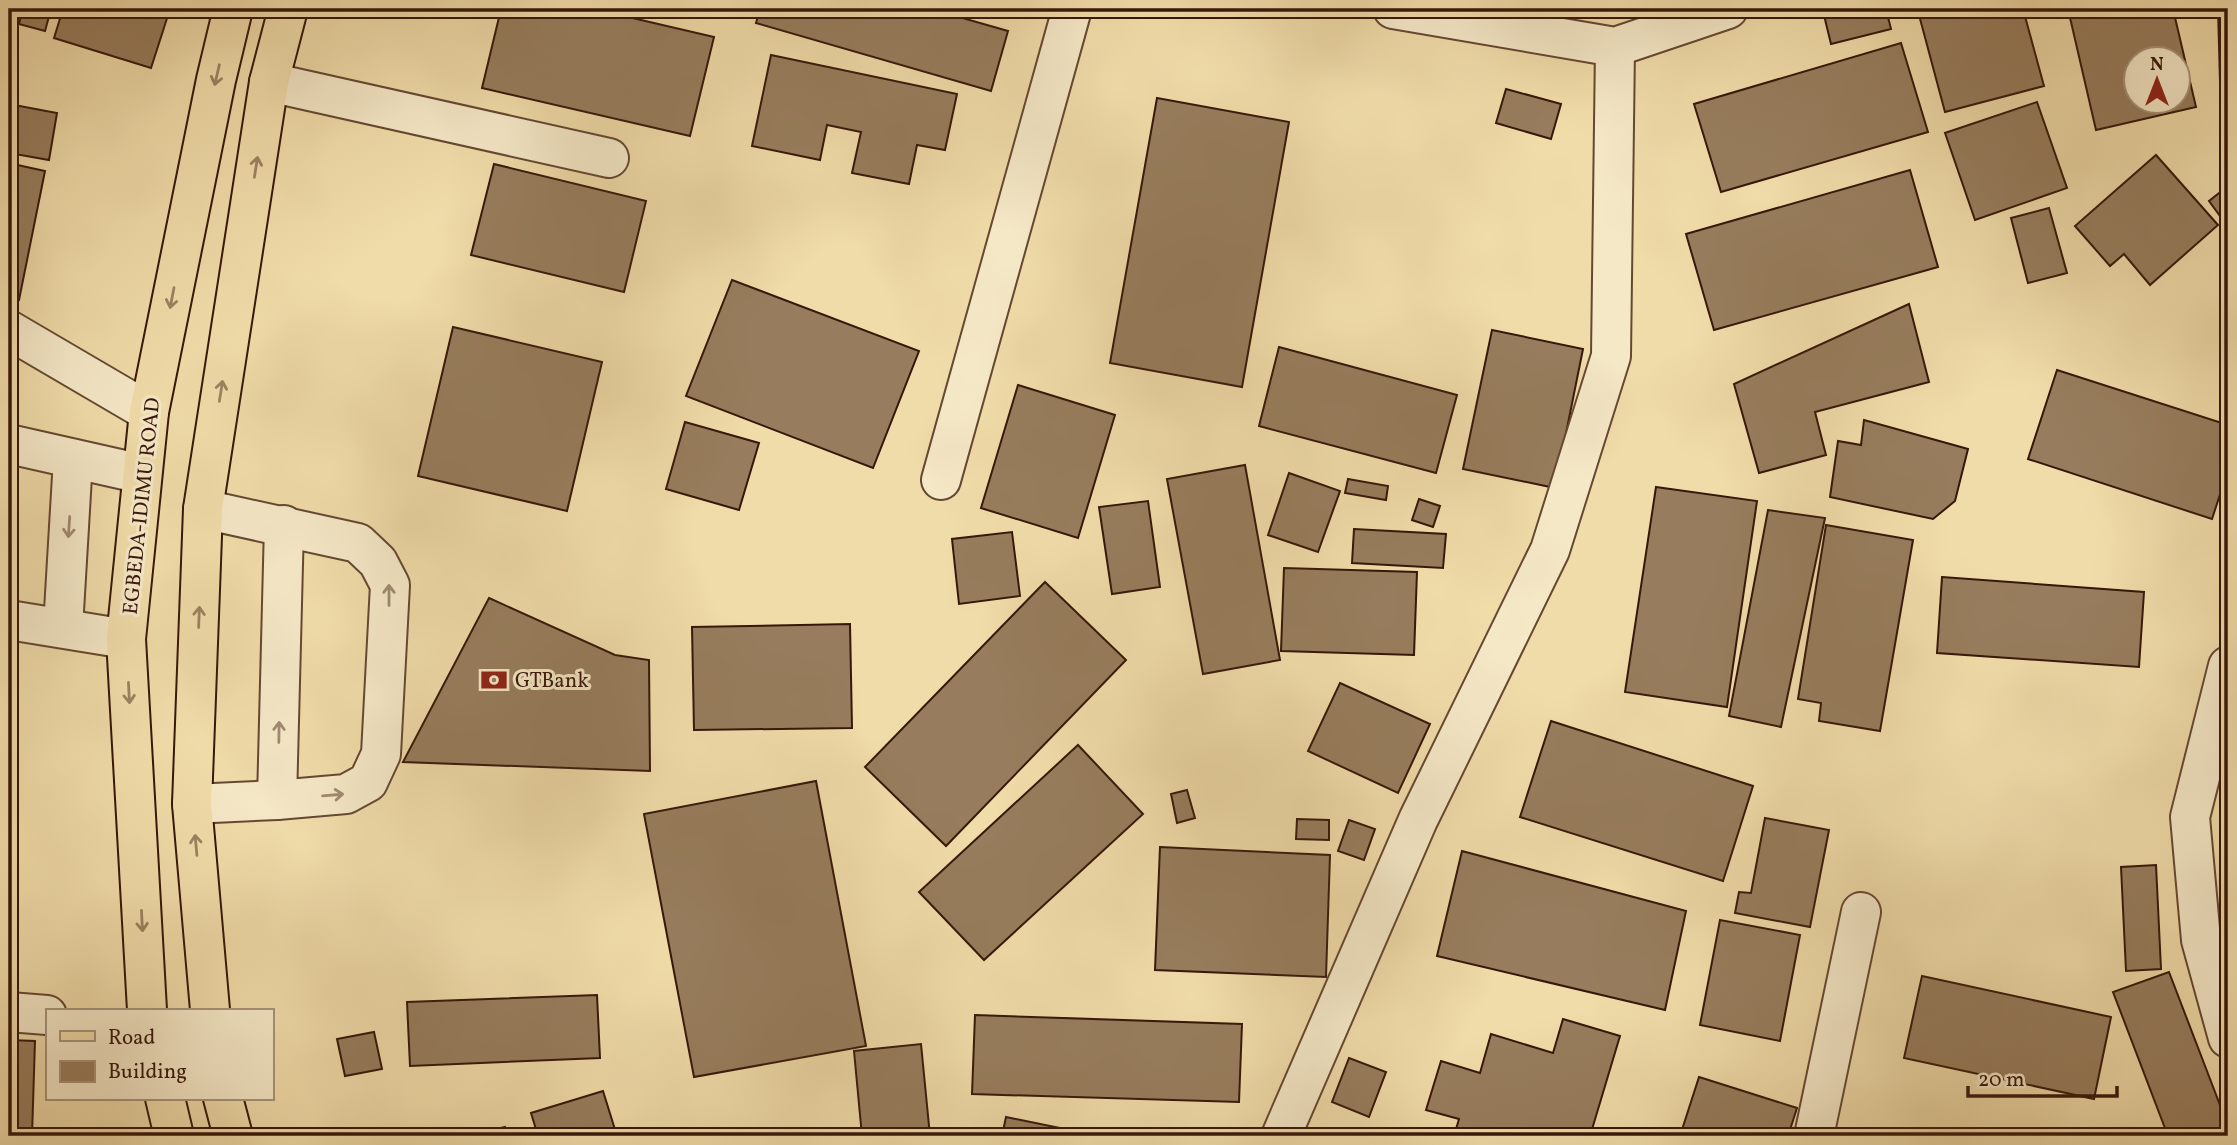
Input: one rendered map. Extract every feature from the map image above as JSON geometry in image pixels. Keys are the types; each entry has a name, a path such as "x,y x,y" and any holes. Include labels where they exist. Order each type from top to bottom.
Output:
{"main road":[{"name":"EGBEDA-IDIMU ROAD","path":"147,1009 126,639 149,412 216,80 233,9"},
{"path":"210,1009 192,804 203,509 269,82 288,9"},
{"path":"165,1100 174,1136"},
{"path":"224,1100 233,1136"}],"street":[{"path":"941,480 1072,9"},
{"path":"1393,9 1615,47 1728,9"},
{"path":"1281,1136 1418,820 1550,550 1611,356 1615,47"},
{"path":"269,82 609,158"},
{"path":"9,330 149,412"},
{"path":"9,444 142,474"},
{"path":"63,628 74,458"},
{"path":"192,804 346,794 368,782 381,754 390,585 378,562 358,543 203,509"},
{"path":"277,800 284,525"},
{"path":"9,620 126,639"},
{"path":"2228,666 2190,817 2201,940 2228,1038"},
{"path":"1814,1136 1861,912"},
{"path":"9,1012 46,1015"}],"building":[{"path":"23,9 51,9 45,31 19,24"},
{"path":"63,9 170,9 151,68 54,38"},
{"path":"501,9 594,9 714,37 690,136 482,88"},
{"path":"760,9 931,9 1008,31 991,91 756,23"},
{"path":"1886,9 1891,29 1831,44 1823,11"},
{"path":"1942,9 2023,9 2044,86 1945,112 1919,15"},
{"path":"2068,9 2173,9 2182,46 2122,46 2122,116 2157,116 2096,130"},
{"path":"2218,9 2228,9 2228,82 2220,82"},
{"path":"1901,43 1928,132 1721,192 1694,104"},
{"path":"771,55 957,94 945,150 917,145 909,184 852,173 861,132 827,125 820,160 752,146"},
{"path":"1506,89 1561,104 1551,139 1496,123"},
{"path":"2192,90 2196,107 2192,108"},
{"path":"1157,98 1289,122 1242,387 1110,363"},
{"path":"2037,102 2067,188 1975,220 1945,133"},
{"path":"9,104 57,113 49,160 9,153"},
{"path":"2156,155 2218,225 2150,285 2124,254 2110,266 2075,226"},
{"path":"13,164 45,171 19,300 9,297 9,182"},
{"path":"494,164 646,201 624,292 471,255"},
{"path":"1910,170 1938,267 1714,330 1686,234"},
{"path":"2228,186 2228,227 2209,201"},
{"path":"2049,208 2067,273 2028,283 2011,218"},
{"path":"732,280 919,351 873,468 686,396"},
{"path":"1909,304 1929,382 1815,412 1826,455 1759,473 1734,384"},
{"path":"453,327 602,362 567,511 418,476"},
{"path":"1492,330 1583,349 1555,488 1463,469"},
{"path":"1279,347 1457,395 1436,473 1259,426"},
{"path":"2057,370 2228,425 2228,470 2212,519 2028,459"},
{"path":"1018,385 1115,415 1078,538 981,508"},
{"path":"1864,420 1968,449 1955,501 1933,519 1830,497 1838,441 1861,445"},
{"path":"685,422 759,443 739,510 666,489"},
{"path":"1245,465 1280,660 1203,674 1167,479"},
{"path":"1289,473 1340,491 1318,552 1268,535"},
{"path":"1348,479 1388,486 1386,500 1345,493"},
{"path":"1656,487 1757,501 1727,707 1625,692"},
{"path":"1419,499 1440,506 1433,527 1412,520"},
{"path":"1148,501 1160,587 1112,594 1099,507"},
{"path":"1768,510 1825,518 1781,727 1729,716"},
{"path":"1826,525 1913,540 1880,731 1819,721 1821,703 1798,699"},
{"path":"1354,529 1446,534 1443,568 1352,563"},
{"path":"1012,532 1020,596 959,604 952,539"},
{"path":"1284,568 1417,572 1414,655 1281,651"},
{"path":"1942,577 2144,592 2139,667 1937,653"},
{"path":"1045,582 1126,660 946,846 865,767"},
{"path":"489,598 615,655 649,660 650,771 403,762"},
{"path":"850,624 852,728 694,730 692,627"},
{"path":"1340,683 1430,724 1398,793 1308,751"},
{"path":"1551,721 1753,786 1723,881 1520,817"},
{"path":"1078,745 1143,814 984,960 919,892"},
{"path":"816,781 866,1046 694,1077 644,814"},
{"path":"1187,790 1195,818 1177,823 1171,794"},
{"path":"1765,818 1829,830 1810,927 1735,913 1739,892 1751,893"},
{"path":"1297,819 1329,820 1329,840 1296,839"},
{"path":"1349,820 1375,829 1364,860 1338,851"},
{"path":"1160,847 1330,855 1326,977 1155,970"},
{"path":"1462,851 1686,911 1665,1010 1437,956"},
{"path":"2156,865 2161,969 2126,971 2121,867"},
{"path":"1720,920 1800,935 1780,1041 1700,1025"},
{"path":"2169,972 2228,1126 2228,1136 2168,1136 2113,992"},
{"path":"1922,976 2111,1017 2094,1099 1904,1058"},
{"path":"597,995 600,1058 410,1066 407,1002"},
{"path":"975,1015 1242,1024 1239,1102 972,1094"},
{"path":"1563,1019 1620,1036 1590,1136 1454,1136 1459,1119 1426,1110 1441,1061 1480,1073 1491,1034 1553,1053"},
{"path":"374,1032 382,1069 345,1076 337,1039"},
{"path":"9,1040 35,1041 32,1136 9,1136"},
{"path":"921,1044 930,1136 862,1136 854,1051"},
{"path":"1349,1058 1386,1072 1369,1117 1332,1102"},
{"path":"1699,1077 1797,1108 1788,1136 1680,1136"},
{"path":"603,1091 617,1136 538,1136 531,1113"},
{"path":"1006,1117 1099,1136 1002,1136"},
{"path":"505,1127 508,1136 467,1136"}],"place":[{"name":"GTBank","path":"494,680"}]}
